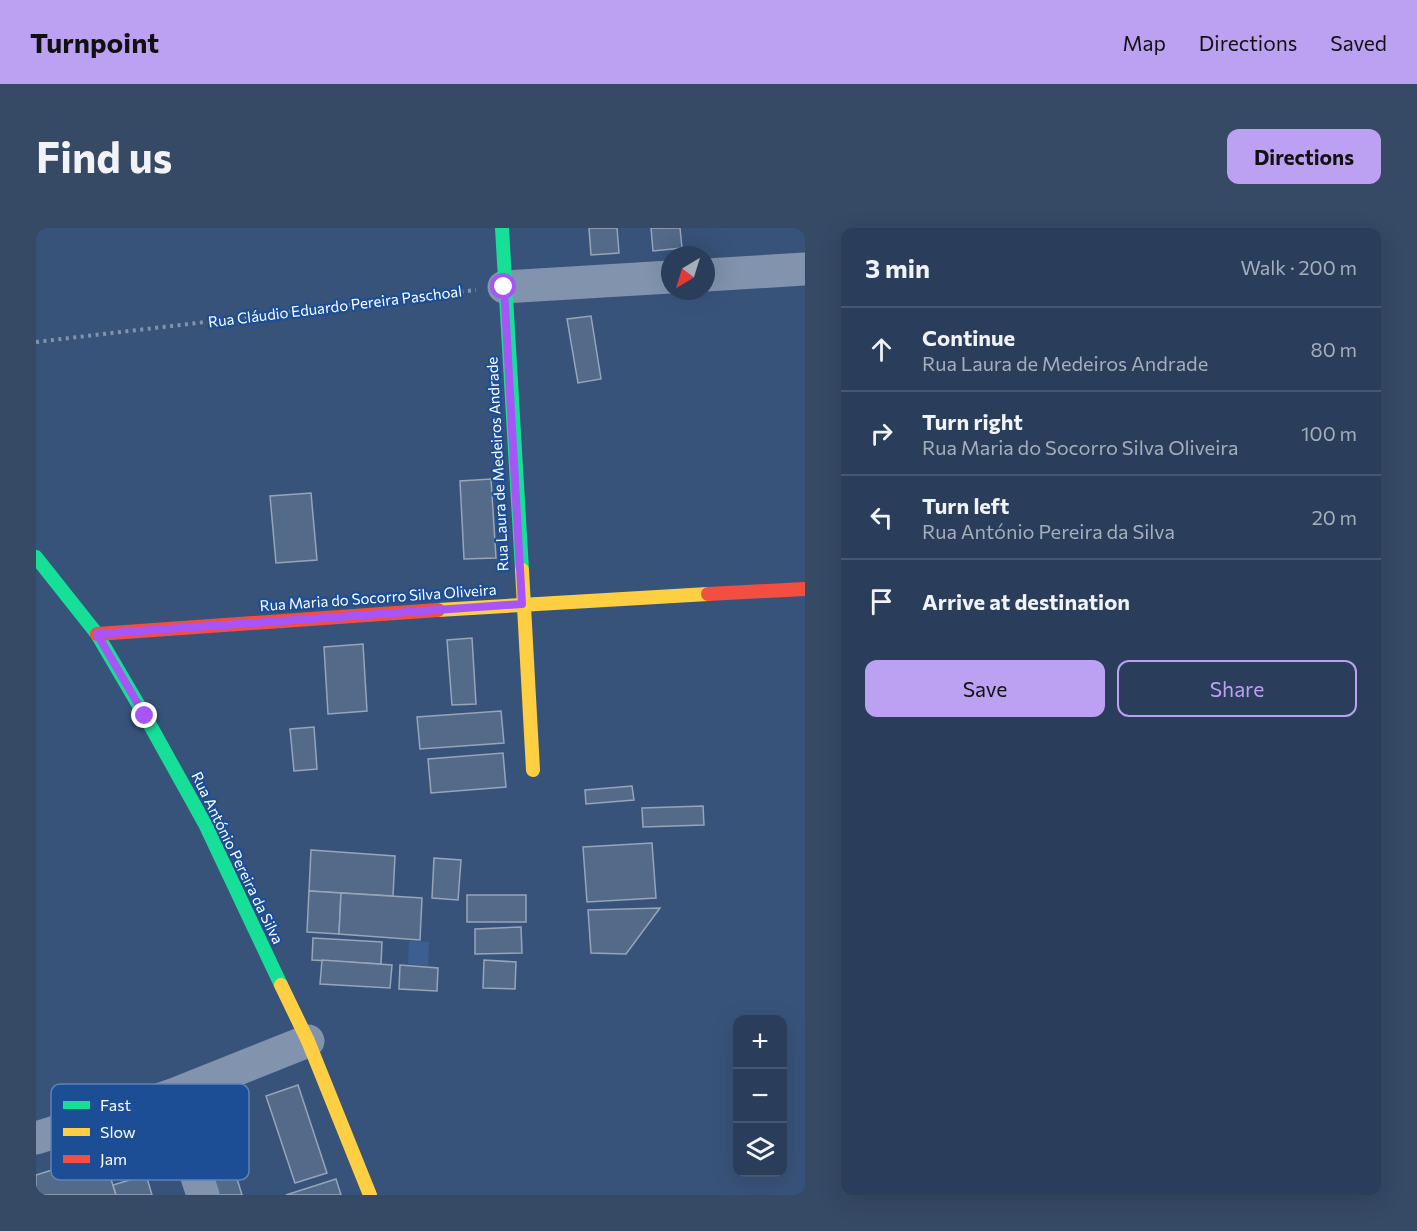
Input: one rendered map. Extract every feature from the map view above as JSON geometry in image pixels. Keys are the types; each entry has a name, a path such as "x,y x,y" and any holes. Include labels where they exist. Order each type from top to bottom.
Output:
{"street":[{"name":"Rua Laura de Medeiros Andrade","path":"502,228 533,770"},
{"path":"715,274 805,269"},
{"path":"504,287 661,278"},
{"name":"Rua António Pereira da Silva","path":"36,557 97,634 205,825 308,1041 370,1195"},
{"name":"Rua Maria do Socorro Silva Oliveira","path":"97,634 522,604 805,589"},
{"path":"200,1084 308,1041"},
{"path":"36,1138 51,1133"},
{"path":"198,1180 203,1195"}],"path":[{"name":"Rua Cláudio Eduardo Pereira Paschoal","path":"36,342 504,287"}],"water":[{"path":"409,941 429,942 428,966 408,964"}],"building":[{"path":"589,228 617,228 619,253 591,255"},
{"path":"651,228 680,228 682,246 661,246 661,250 653,251"},
{"path":"591,316 601,379 578,383 567,319"},
{"path":"491,479 496,558 464,559 460,481"},
{"path":"311,493 317,560 276,563 270,496"},
{"path":"472,638 476,704 452,705 447,640"},
{"path":"363,644 367,711 328,714 324,647"},
{"path":"501,711 504,743 420,749 417,717"},
{"path":"314,727 317,769 294,771 290,729"},
{"path":"503,753 506,787 431,793 428,759"},
{"path":"632,786 634,800 586,804 585,790"},
{"path":"703,806 704,825 643,827 642,808"},
{"path":"652,843 656,898 587,902 583,847"},
{"path":"311,850 395,856 393,896 309,891"},
{"path":"434,858 461,860 458,900 432,898"},
{"path":"309,891 341,893 339,934 307,932"},
{"path":"341,893 422,898 420,940 339,934"},
{"path":"467,895 526,895 526,922 467,922"},
{"path":"660,908 626,954 591,953 588,910"},
{"path":"521,927 522,953 475,954 475,929"},
{"path":"313,938 382,942 381,964 312,960"},
{"path":"322,960 392,965 390,988 320,984"},
{"path":"484,960 516,962 515,989 483,988"},
{"path":"400,965 438,968 437,991 399,989"},
{"path":"298,1085 327,1173 295,1183 266,1096"},
{"path":"51,1170 51,1180 111,1180 116,1195 36,1195 36,1175"},
{"path":"336,1179 341,1195 286,1195"},
{"path":"130,1180 148,1180 152,1195 116,1195 113,1185"},
{"path":"213,1180 237,1180 242,1195 218,1195"}],"traffic: fast":[{"path":"502,228 522,570"},
{"path":"36,557 97,634 145,716 205,824 281,985"}],"traffic: slow":[{"path":"522,570 533,770"},
{"path":"438,610 708,594"},
{"path":"281,985 308,1041 370,1195"}],"traffic: jam":[{"path":"708,594 805,589"},
{"path":"97,634 438,610"}],"route":[{"path":"145,716 97,634 522,604 504,287"}]}
